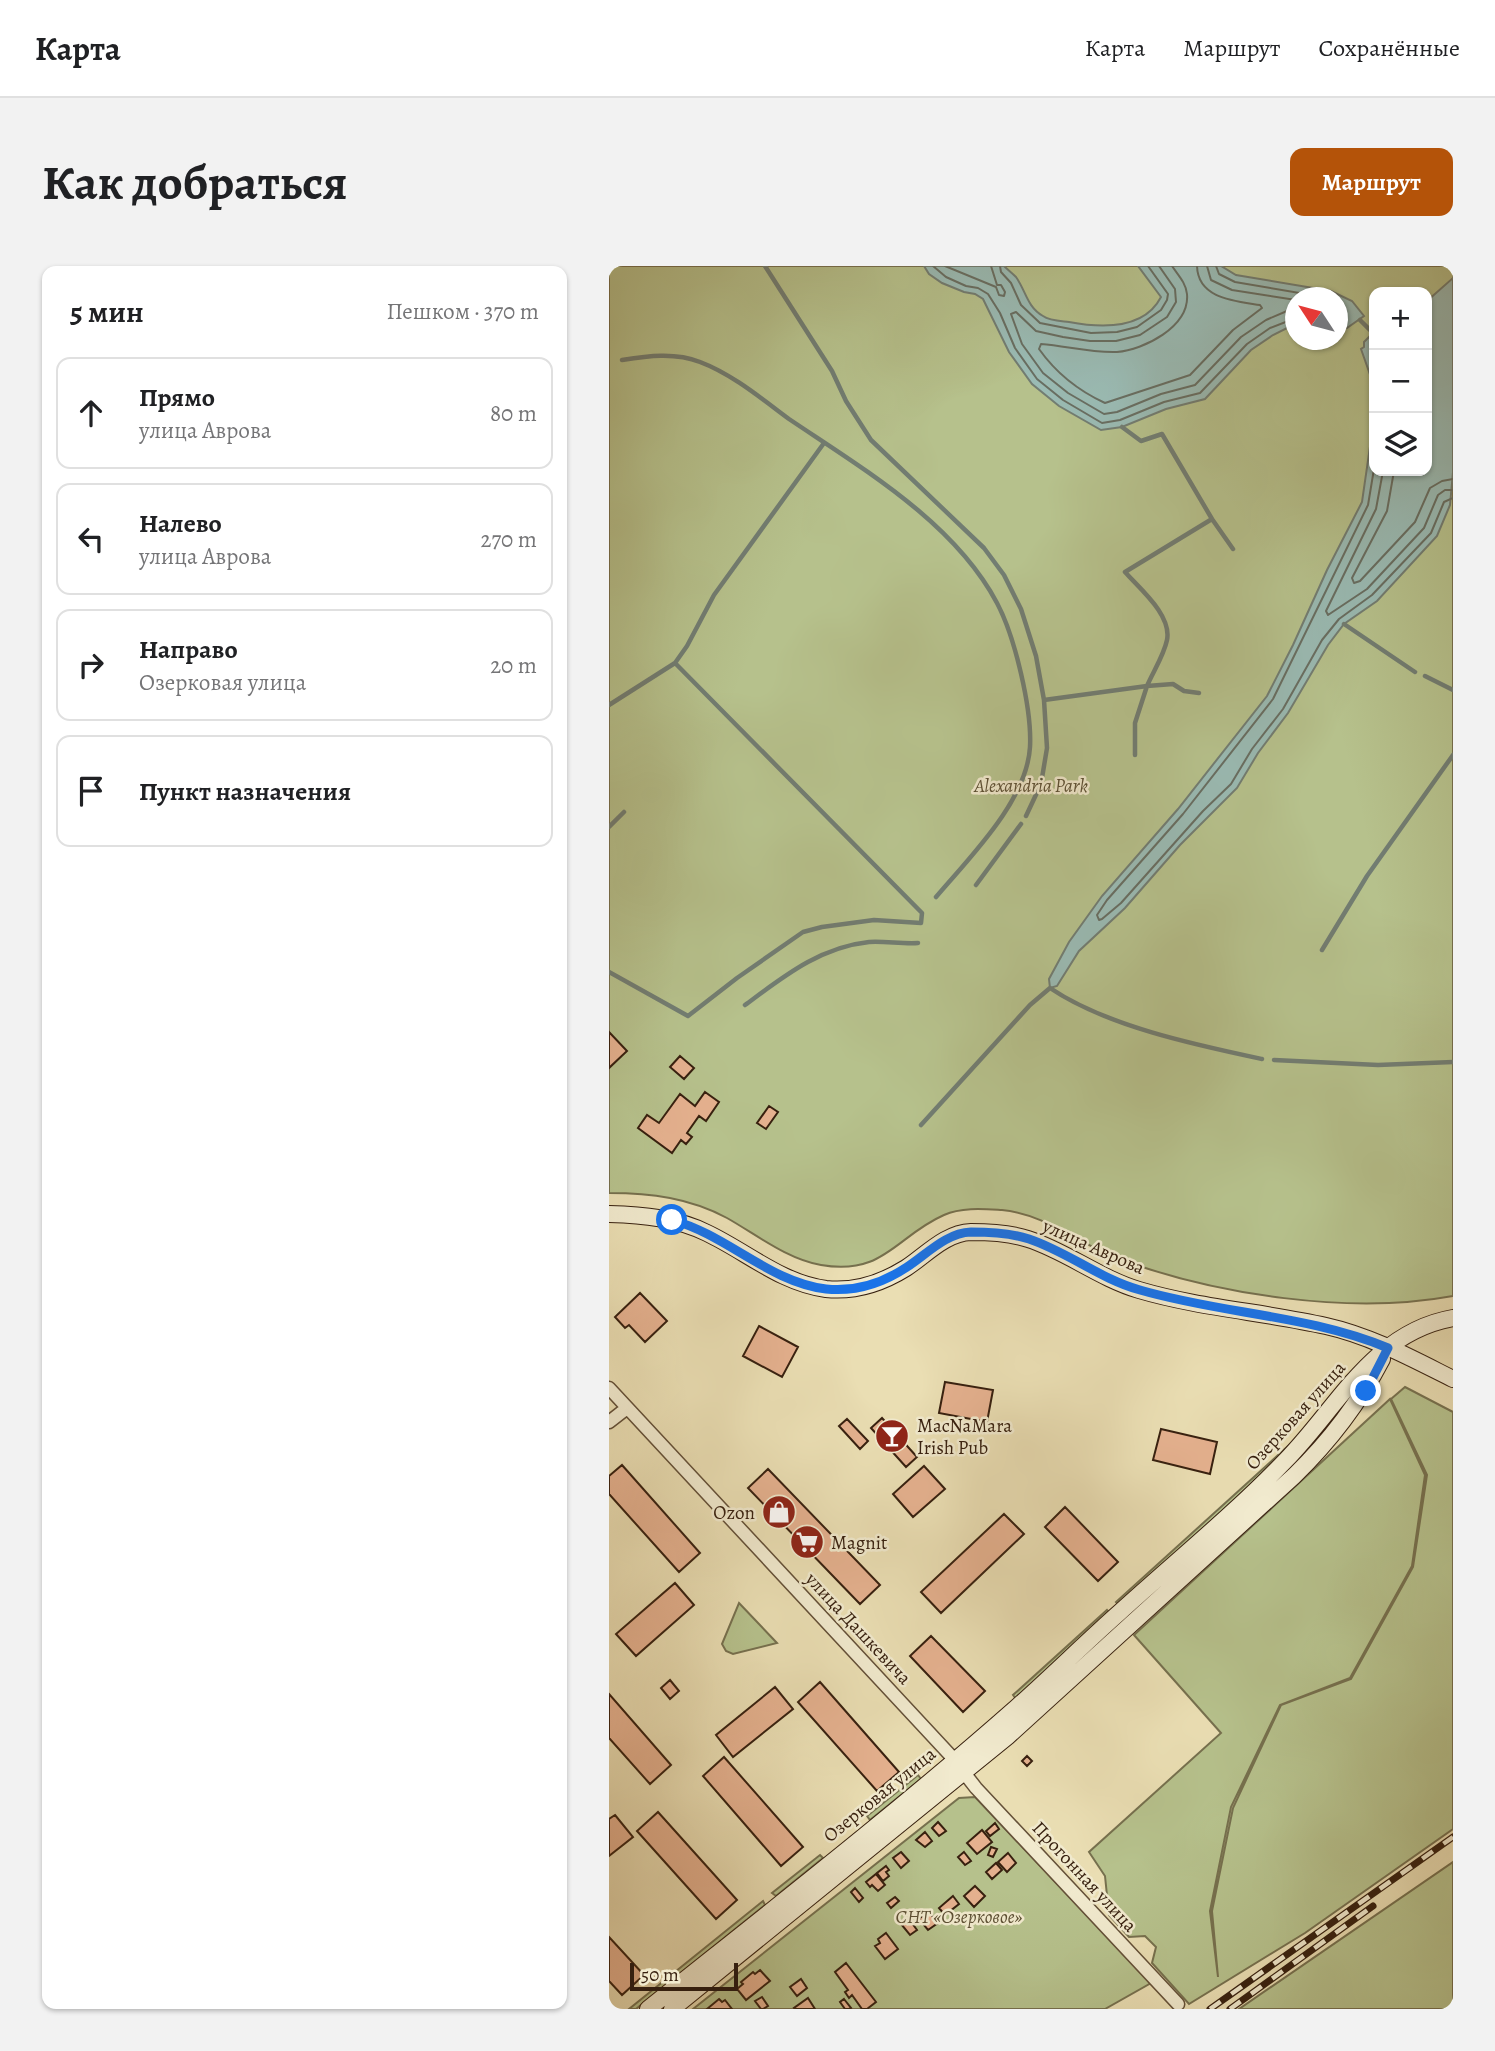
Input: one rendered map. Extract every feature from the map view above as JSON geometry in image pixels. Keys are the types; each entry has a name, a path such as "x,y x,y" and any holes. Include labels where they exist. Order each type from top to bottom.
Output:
{"street":[{"name":"улица Аврова","path":"609,1214 660,1218 696,1228 788,1278 828,1289 865,1287 886,1280 952,1237 967,1232 1001,1233 1029,1239 1105,1278 1137,1289 1234,1312 1326,1326 1355,1334 1453,1379"},
{"path":"1388,1348 1412,1330 1432,1321 1453,1318"},
{"name":"Озерковая улица","path":"648,2009 960,1766 1007,1737 1310,1461 1366,1391 1388,1348"},
{"name":"улица Дашкевича","path":"609,1388 960,1766"},
{"path":"609,1422 627,1408"},
{"name":"Озерковая улица","path":"672,2009 960,1766"},
{"name":"Прогонная улица","path":"960,1766 976,1788 1178,2004"}],"green space":[{"name":"Alexandria Park","path":"609,266 1453,266 1453,1296 1371,1303 1328,1302 1241,1292 1157,1272 1104,1253 1033,1217 988,1209 944,1215 875,1260 842,1267 821,1265 784,1252 713,1211 684,1201 640,1194 609,1193"},
{"path":"1405,1387 1453,1412 1453,1829 1305,1933 1189,2004 1152,1963 1156,1947 1145,1936 1129,1937 1109,1915 1105,1876 1089,1852 1221,1733 1134,1635 1390,1399 1425,1475 1412,1566 1350,1678 1280,1705 1231,1807 1210,1911 1218,1977 1212,1911 1233,1808 1281,1705 1351,1679 1413,1567 1427,1475 1391,1399"},
{"path":"1297,1438 1300,1441 1119,1605 1116,1602"},
{"path":"739,1603 777,1643 733,1654 726,1651 722,1644"},
{"path":"1107,1610 1110,1613 1016,1699 1013,1695"},
{"path":"918,1775 921,1779 870,1820 867,1816"},
{"name":"СНТ «Озерковое»","path":"975,1797 1151,1983 1105,2009 693,2009 959,1798"},
{"path":"820,1855 823,1858 776,1896 772,1893"},
{"path":"1453,1862 1453,2009 1239,2009"},
{"path":"763,1901 765,1905 636,2009 629,2009"}],"water":[{"path":"924,266 1004,266 1016,277 1030,303 1046,318 1094,325 1133,321 1153,308 1161,297 1138,266 1221,266 1236,275 1307,287 1285,287 1285,329 1251,350 1205,399 1166,409 1122,427 1101,430 1059,406 1032,384 1009,352 983,299 942,283 929,274"},
{"path":"1453,278 1453,472 1450,505 1437,536 1377,601 1344,624 1237,788 1180,845 1125,908 1079,951 1057,986 1050,988 1049,979 1069,942 1102,896 1178,809 1267,696 1362,502 1369,454 1369,476 1432,476 1432,297"},
{"path":"1348,299 1352,301 1364,316 1348,327"},
{"path":"1369,337 1369,372 1361,349"}],"building":[{"path":"609,1032 627,1051 609,1068"},
{"path":"680,1056 694,1068 684,1079 670,1067"},
{"path":"705,1092 719,1102 706,1121 699,1116 687,1133 692,1137 686,1144 681,1140 672,1153 638,1128 647,1115 659,1123 680,1094 695,1106"},
{"path":"769,1106 778,1112 766,1129 757,1123"},
{"path":"640,1293 667,1321 645,1342 629,1325 625,1328 615,1317"},
{"path":"759,1326 798,1347 782,1377 743,1356"},
{"path":"945,1382 993,1390 987,1422 939,1413"},
{"path":"882,1418 917,1457 906,1467 871,1428"},
{"path":"847,1419 868,1441 860,1449 839,1426"},
{"path":"1161,1429 1217,1442 1210,1474 1153,1460"},
{"path":"622,1465 700,1553 679,1572 609,1494 609,1476"},
{"path":"924,1466 945,1489 913,1517 893,1494"},
{"path":"768,1469 880,1585 860,1604 748,1488"},
{"path":"1065,1507 1118,1562 1098,1581 1045,1527"},
{"path":"1004,1514 1024,1534 941,1613 921,1592"},
{"path":"675,1583 694,1605 636,1656 616,1634"},
{"path":"931,1636 985,1691 963,1712 910,1656"},
{"path":"670,1680 679,1691 670,1699 661,1688"},
{"path":"820,1682 899,1772 877,1791 798,1702"},
{"path":"775,1687 793,1709 733,1757 716,1735"},
{"path":"609,1694 671,1765 650,1784 609,1738"},
{"path":"1027,1756 1032,1761 1027,1766 1022,1761"},
{"path":"724,1757 803,1847 781,1866 703,1776"},
{"path":"658,1812 737,1900 716,1919 637,1831"},
{"path":"615,1815 633,1837 609,1856 609,1819"},
{"path":"938,1822 946,1831 939,1836 932,1828"},
{"path":"995,1823 999,1829 990,1836 986,1831"},
{"path":"982,1830 992,1842 977,1854 967,1843"},
{"path":"925,1832 932,1841 925,1847 916,1840"},
{"path":"991,1847 997,1849 993,1857 988,1855"},
{"path":"901,1852 909,1861 901,1868 893,1858"},
{"path":"964,1852 971,1861 965,1865 958,1857"},
{"path":"1008,1853 1016,1863 1007,1872 998,1862"},
{"path":"996,1863 1002,1870 992,1879 986,1872"},
{"path":"886,1866 889,1876 883,1881 877,1873"},
{"path":"876,1874 885,1885 878,1891 866,1882"},
{"path":"975,1886 985,1896 974,1907 964,1896"},
{"path":"855,1888 863,1898 859,1902 851,1892"},
{"path":"953,1896 959,1904 945,1915 939,1908"},
{"path":"895,1897 899,1901 891,1908 887,1903"},
{"path":"928,1911 938,1923 928,1930 919,1919"},
{"path":"909,1919 917,1930 910,1935 901,1924"},
{"path":"886,1933 898,1949 885,1959 875,1946 880,1943 878,1939"},
{"path":"609,1937 644,1975 622,1995 609,1981"},
{"path":"846,1963 876,2002 867,2009 862,2009 852,1995 849,1998 845,1992 848,1990 835,1972"},
{"path":"760,1970 770,1981 746,2000 737,1989 753,1972 755,1974"},
{"path":"801,1979 807,1988 797,1996 790,1987"},
{"path":"762,1997 768,2006 761,2009 755,2001"},
{"path":"808,1998 815,2009 794,2008"},
{"path":"719,1999 722,2002 725,2000 732,2009 707,2009"},
{"path":"844,1999 851,2008 845,2009 840,2002"}],"waterway":[{"path":"765,266 832,371 846,401 871,440 984,548 1004,575 1021,609 1036,656 1044,700 1047,748 1041,784 1026,816"},
{"path":"1360,320 1369,329"},
{"path":"622,360 651,356 681,357 712,367 735,380 905,499 957,547 979,574 997,603 1016,653 1025,694 1030,731 1026,767 1008,808 936,897"},
{"path":"1044,700 1147,686 1163,652 1167,631 1160,612 1125,572 1212,519 1162,434 1141,441 1122,427"},
{"path":"609,705 675,663 714,595 824,443"},
{"path":"1212,519 1233,549"},
{"path":"1344,624 1415,672"},
{"path":"609,972 688,1016 803,932 874,920 921,923 922,913 675,663"},
{"path":"1425,676 1453,690"},
{"path":"1135,755 1135,723 1147,686 1173,684 1184,691 1199,693"},
{"path":"1322,950 1367,876 1453,755"},
{"path":"609,827 624,812"},
{"path":"976,885 1021,824"},
{"path":"745,1005 803,965 834,950 869,942 918,943"},
{"path":"921,1125 1030,1005 1050,988 1097,1013 1152,1033 1262,1059"},
{"path":"1274,1060 1378,1065 1453,1062"}],"railway":[{"path":"1210,2009 1453,1837"},
{"path":"1230,2009 1373,1906"}],"place":[{"name":"MacNaMara Irish Pub","path":"892,1436"},
{"name":"Ozon","path":"779,1512"},
{"name":"Magnit","path":"807,1542"}],"route":[{"path":"672,1220 709,1233 788,1278 810,1286 845,1290 886,1280 939,1244 967,1232 1001,1233 1029,1239 1105,1278 1137,1289 1234,1312 1326,1326 1355,1334 1388,1348 1366,1391"}]}
